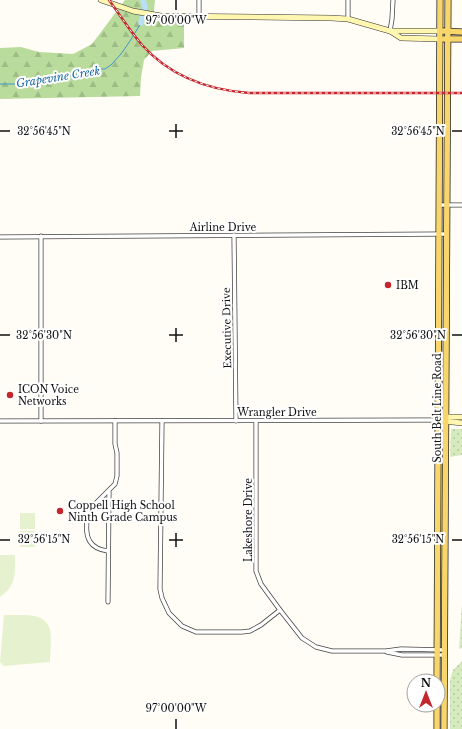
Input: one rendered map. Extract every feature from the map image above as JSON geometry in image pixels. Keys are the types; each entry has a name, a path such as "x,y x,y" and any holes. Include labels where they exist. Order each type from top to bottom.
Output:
{"main road":[{"name":"South Belt Line Road","path":"437,673 440,0"},
{"name":"South Belt Line Road","path":"444,729 448,0"},
{"path":"440,31 462,32"},
{"path":"440,39 462,39"},
{"path":"439,104 447,106"},
{"path":"439,320 446,320"},
{"path":"438,570 445,570"},
{"path":"437,713 437,729"}],"street":[{"path":"101,0 133,11 152,15 348,19 390,31 402,38 440,39"},
{"path":"199,0 199,17"},
{"path":"348,0 348,19"},
{"path":"390,31 393,0"},
{"path":"390,31 440,31"},
{"path":"439,205 462,205"},
{"name":"Airline Drive","path":"0,236 446,234"},
{"path":"41,236 42,421"},
{"name":"Executive Drive","path":"234,236 236,421"},
{"path":"438,420 462,417"},
{"name":"Lakeshore Drive","path":"256,420 256,571 261,584 302,638 316,647 332,651 386,651 402,655 445,652"},
{"name":"Wrangler Drive","path":"0,421 438,420"},
{"path":"446,420 462,423"},
{"path":"108,551 100,550 90,542 87,536 87,524 90,508 109,492 115,484 117,476 115,421"},
{"path":"162,421 160,589 162,598 169,613 182,626 196,632 242,632 255,629 280,610"},
{"path":"108,602 109,492"}],"green space":[{"path":"125,0 155,0 153,21 184,21 184,48 152,51 144,60 140,96 0,99 0,48 21,47 39,52 73,54 92,44"},
{"path":"451,429 462,429 462,455 450,457"},
{"path":"20,513 35,513 35,529 20,529"},
{"path":"20,531 35,531 35,547 20,547"},
{"path":"0,555 15,555 15,573 10,588 0,597"},
{"path":"462,604 462,648 459,649"},
{"path":"4,615 31,615 43,619 50,630 50,662 4,666 0,662"},
{"path":"462,661 462,729 450,729 450,680 453,670"}],"waterway":[{"name":"Grapevine Creek","path":"141,23 145,7 143,0"},
{"name":"Grapevine Creek","path":"0,84 16,84 27,80 44,80 71,76 96,69 105,69 121,54 141,23"}],"railway":[{"path":"109,0 129,29 153,56 165,65 191,80 219,89 249,93 462,93"}],"place":[{"name":"IBM","path":"388,285"},
{"name":"ICON Voice Networks","path":"10,395"},
{"name":"Coppell High School Ninth Grade Campus","path":"60,511"}]}
